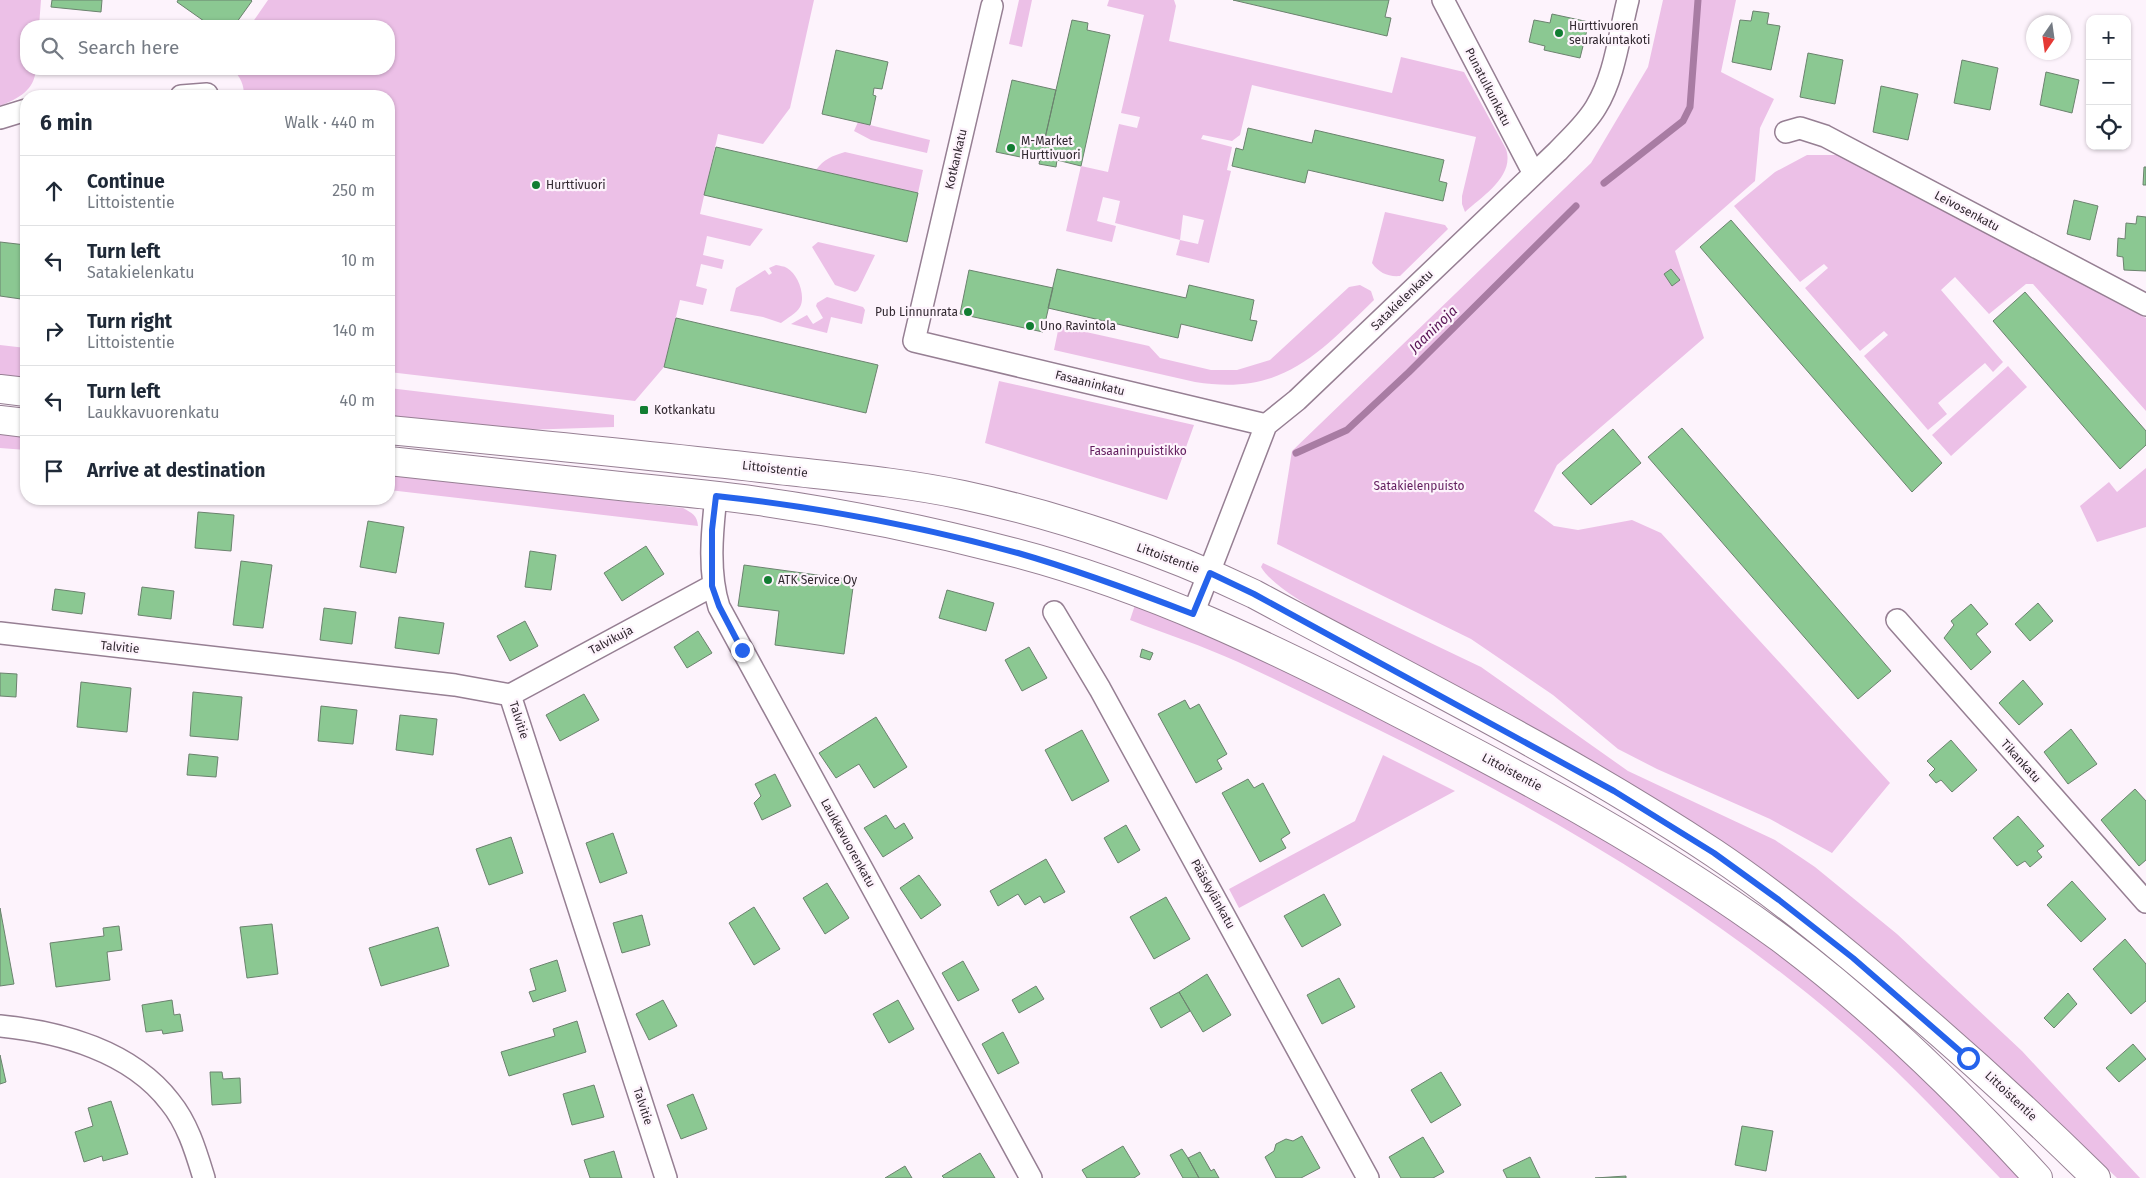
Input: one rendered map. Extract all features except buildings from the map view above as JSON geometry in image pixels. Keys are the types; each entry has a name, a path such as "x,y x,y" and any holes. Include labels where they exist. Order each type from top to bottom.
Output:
{"main road":[{"path":"0,389 20,391"},
{"path":"0,420 20,422"},
{"name":"Littoistentie","path":"395,431 710,462 915,487 964,496 1048,517 1148,549 1210,573 1254,594 1572,767 1714,853 1779,900 1853,958 1975,1064 2096,1178"},
{"name":"Littoistentie","path":"395,462 716,496 846,515 926,531 1018,553 1117,585 1193,614 1330,677 1471,750 1598,818 1702,884 1781,939 1904,1041 1988,1123 2038,1178"}],"street":[{"name":"Punatulkunkatu","path":"1443,0 1534,174"},
{"name":"Satakielenkatu","path":"1266,425 1297,400 1577,131 1596,107 1604,90 1613,63 1628,0"},
{"name":"Kotkankatu","path":"914,341 992,6"},
{"path":"0,118 20,112"},
{"name":"Leivosenkatu","path":"1786,132 1800,128 1825,136 2146,305"},
{"name":"Fasaaninkatu","path":"914,341 1266,425"},
{"path":"1193,614 1266,425"},
{"name":"Laukkavuorenkatu","path":"716,496 712,530 712,586 719,606 1031,1178"},
{"name":"Talvikuja","path":"510,695 712,586"},
{"name":"Pääskylänkatu","path":"1054,612 1100,689 1368,1178"},
{"name":"Tikankatu","path":"1897,620 2146,902"},
{"name":"Talvitie","path":"0,633 455,685 510,695 666,1178"},
{"path":"0,1026 56,1035 94,1047 128,1065 143,1076 170,1101 189,1133 204,1178"}],"green space":[{"path":"0,0 41,0 39,20 20,20 20,75 35,75 35,77 27,90 20,90 20,96 0,106"},
{"path":"268,0 814,0 790,108 763,144 718,134 700,214 763,229 750,246 707,236 703,255 724,260 722,269 701,264 696,286 707,289 703,305 680,300 664,367 635,401 395,373 395,90 243,90 238,75 395,75 395,20 254,20"},
{"path":"1019,0 1032,0 1022,47 1009,44"},
{"path":"1109,0 1174,0 1176,6 1169,41 1392,93 1401,57 1464,72 1506,149 1508,159 1506,168 1496,185 1465,212 1462,196 1476,137 1252,85 1240,135 1232,141 1203,135 1201,139 1232,147 1227,170 1231,171 1209,263 1176,255 1180,240 1115,223 1120,201 1103,197 1097,221 1116,226 1112,242 1066,231 1081,166 1108,172 1119,124 1137,128 1140,117 1121,113 1144,15 1107,6","holes":["1183,215 1204,220 1198,244 1180,240"]},
{"name":"Satakielenpuisto","path":"1663,0 1736,0 1721,72 1774,99 1760,128 1755,181 1675,251 1704,338 1557,465 1534,511 1554,526 1578,530 1632,520 1661,533 1890,783 1832,853 1770,819 1657,769 1618,749 1553,695 1471,639 1277,544 1292,451 1591,163 1648,67"},
{"path":"858,122 930,140 927,153 871,140 854,131"},
{"path":"845,152 923,170 918,193 816,170 829,158"},
{"path":"1807,155 1840,155 2146,318 2146,411 2033,284 2026,284 1989,314 1955,277 1941,290 2003,362 1993,372 1985,363 1938,403 1947,414 1928,430 1864,356 1888,335 1884,331 1860,351 1805,288 1828,268 1824,264 1800,282 1734,206 1775,172"},
{"path":"1385,212 1445,225 1448,229 1400,276 1384,274 1372,263"},
{"path":"818,242 875,255 858,290 855,292 835,285 812,247"},
{"path":"776,265 787,268 798,280 802,302 796,312 781,323 763,317 730,311 736,288 765,270 769,275 772,273 769,268"},
{"path":"1360,285 1371,291 1374,300 1334,338 1296,367 1275,377 1252,383 1225,385 1195,382 1054,350 1059,326 1149,346 1160,358 1211,370 1237,370 1270,360 1349,287"},
{"path":"827,297 863,307 865,310 862,324 831,317 827,333 791,324 807,315 813,324 823,318 816,306 817,303"},
{"path":"0,345 20,347 20,377 0,375"},
{"path":"2008,366 2027,387 1951,456 1932,435"},
{"name":"Fasaaninpuistikko","path":"999,381 1194,425 1167,500 985,443"},
{"path":"395,389 614,415 614,427 523,430 395,418"},
{"path":"0,431 20,433 20,450 0,448"},
{"path":"2146,468 2146,527 2097,542 2080,506 2109,482 2117,492"},
{"path":"395,476 683,508 694,515 698,526 395,491"},
{"path":"1263,563 1481,667 1628,771 1775,840 1815,867 1897,934 2022,1051 2140,1178 2117,1178 1978,1047 1930,1005 1832,923 1730,847 1628,784 1476,697 1302,602 1270,578 1261,567"},
{"path":"1135,605 1245,649 1447,750 1590,828 1702,897 1803,973 1932,1084 2019,1178 2000,1178 1896,1071 1804,991 1747,947 1628,866 1503,794 1375,728 1238,662 1130,620"},
{"path":"1383,755 1455,791 1239,908 1229,889 1355,821"}],"waterway":[{"name":"Jaaninoja","path":"1604,183 1683,121 1690,107 1698,0"},
{"name":"Jaaninoja","path":"1296,453 1347,430 1409,372 1576,206"}],"place":[{"name":"Hurttivuoren seurakuntakoti","path":"1559,33"},
{"name":"M-Market Hurttivuori","path":"1011,148"},
{"name":"Hurttivuori","path":"536,185"},
{"name":"Pub Linnunrata","path":"968,312"},
{"name":"Uno Ravintola","path":"1030,326"},
{"name":"Kotkankatu","path":"644,410"},
{"name":"ATK Service Oy","path":"768,580"}],"route":[{"path":"742,650 719,606 712,586 712,530 716,496 754,500 846,515 926,531 1018,553 1117,585 1193,614 1210,573 1254,594 1487,720 1614,791 1714,853 1779,900 1853,958 1968,1058"}]}
